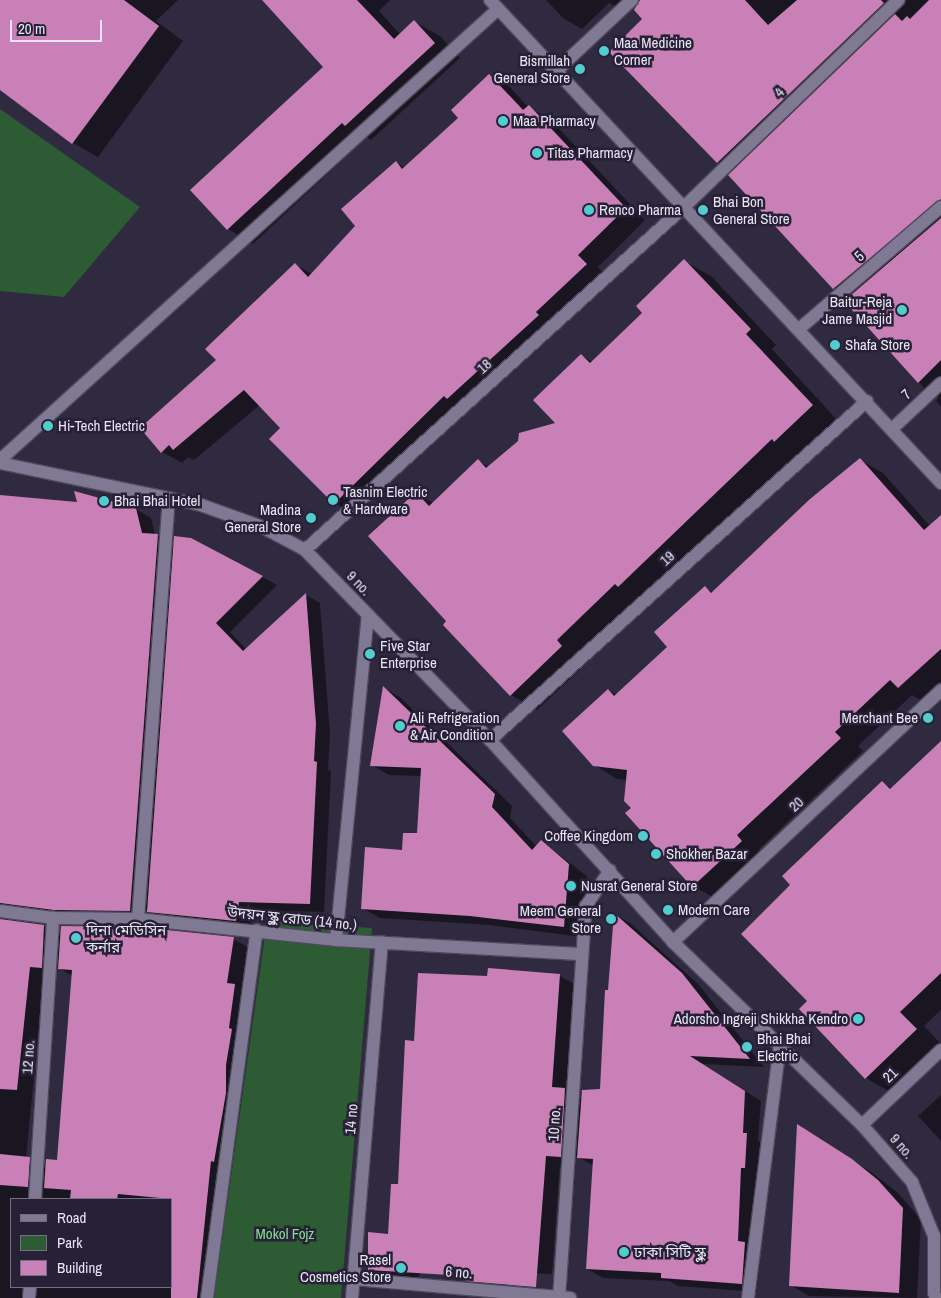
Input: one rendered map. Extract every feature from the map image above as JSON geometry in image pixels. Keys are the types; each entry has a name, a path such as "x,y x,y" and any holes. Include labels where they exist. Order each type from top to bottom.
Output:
{"street":[{"path":"556,71 632,0"},
{"name":"4","path":"684,207 898,0"},
{"path":"0,462 494,4 867,400 941,483"},
{"name":"18","path":"305,550 684,207"},
{"name":"5","path":"799,329 941,207"},
{"name":"7","path":"892,429 941,383"},
{"name":"19","path":"490,740 867,400"},
{"name":"9 no.","path":"0,462 201,505 262,527 305,550 490,740 674,942 758,1021 780,1046 862,1125 912,1182 934,1236 934,1293 936,1298"},
{"path":"138,919 168,498"},
{"path":"336,940 368,615"},
{"name":"20","path":"674,942 941,690"},
{"path":"582,954 586,906 610,870"},
{"name":"উদয়ন স্কুল রোড (14 no.)","path":"0,911 53,918 138,919 257,930 336,940 582,954"},
{"name":"12 no.","path":"35,1198 53,918"},
{"path":"207,1298 257,930"},
{"name":"14 no","path":"352,1298 382,942"},
{"name":"10 no.","path":"563,1298 582,954"},
{"path":"748,1298 780,1046"},
{"name":"21","path":"862,1125 941,1050"},
{"name":"6 no.","path":"354,1279 563,1298"}],"green space":[{"path":"0,109 140,207 64,297 0,291"},
{"name":"Mokol Fojz","path":"267,921 372,928 341,1298 214,1298"}],"building":[{"path":"0,0 124,0 159,26 72,144 0,90"},
{"path":"262,0 357,0 394,39 414,20 435,43 345,126 342,123 227,230 190,190 323,67"},
{"path":"640,0 745,0 768,25 797,0 881,0 884,3 717,163 609,52 642,19 634,10"},
{"path":"929,0 941,0 941,199 833,289 728,175 895,14 902,21 907,16 910,19"},
{"path":"489,74 523,110 529,105 626,208 578,255 587,264 536,312 539,315 447,399 444,396 334,504 269,439 280,428 244,390 173,450 169,445 161,453 140,428 216,360 205,349 295,263 308,277 355,226 341,209 396,161 402,169 458,118 451,110"},
{"name":"Baitur-Reja Jame Masjid","path":"941,218 941,360 918,383 844,301"},
{"path":"684,259 751,329 746,334 813,405 774,442 772,439 618,587 615,584 557,640 562,646 510,696 443,625 446,621 368,536 416,492 429,506 478,459 486,468 518,441 519,433 555,423 533,400 581,354 590,363 642,313 636,306"},
{"path":"860,458 924,530 941,515 941,649 898,688 890,680 835,732 841,738 737,835 742,841 692,887 625,813 631,808 624,801 627,770 593,766 562,731 608,689 614,696 667,647 654,632 705,586 711,593 810,499"},
{"path":"74,491 136,508 142,533 158,534 130,911 54,910 0,903 0,495 77,502"},
{"path":"174,536 191,538 263,576 216,623 243,651 306,593 316,724 314,761 317,762 310,904 239,902 236,921 147,912"},
{"path":"383,686 495,794 492,807 532,850 541,840 569,864 564,927 470,916 361,909 365,847 402,850 403,833 417,833 421,768 370,766"},
{"path":"941,741 941,973 900,1012 917,1029 865,1079 799,1009 807,1001 741,934 790,885 782,876 882,781 890,789"},
{"path":"614,913 682,973 750,1059 690,1056 745,1091 743,1133 747,1133 745,1168 741,1168 738,1241 745,1242 742,1284 661,1278 661,1273 586,1269 593,1159 577,1158 582,1090 600,1089 605,990 608,990"},
{"path":"0,919 44,925 42,968 30,967 17,1090 0,1089"},
{"path":"61,926 138,927 234,937 227,983 235,984 229,1028 232,1029 226,1065 226,1093 214,1162 211,1161 197,1298 171,1298 172,1198 118,1194 117,1198 70,1198 71,1190 44,1188 46,1159 57,1160 72,970 58,969"},
{"path":"488,968 560,974 552,1087 565,1088 561,1157 546,1156 536,1287 465,1281 465,1276 368,1270 368,1232 388,1234 391,1184 398,1184 405,1040 414,1041 418,973 487,976"},
{"path":"797,1124 852,1159 878,1180 903,1208 899,1293 789,1286"},
{"path":"0,1154 30,1157 28,1187 0,1185"}],"place":[{"name":"Maa Medicine Corner","path":"604,51"},
{"name":"Bismillah General Store","path":"580,69"},
{"name":"Maa Pharmacy","path":"503,121"},
{"name":"Titas Pharmacy","path":"537,153"},
{"name":"Renco Pharma","path":"589,210"},
{"name":"Bhai Bon General Store","path":"703,210"},
{"name":"Baitur-Reja Jame Masjid","path":"902,310"},
{"name":"Shafa Store","path":"835,345"},
{"name":"Hi-Tech Electric","path":"48,426"},
{"name":"Tasnim Electric & Hardware","path":"333,500"},
{"name":"Bhai Bhai Hotel","path":"104,501"},
{"name":"Madina General Store","path":"311,518"},
{"name":"Five Star Enterprise","path":"370,654"},
{"name":"Merchant Bee","path":"928,718"},
{"name":"Ali Refrigeration & Air Condition","path":"400,726"},
{"name":"Coffee Kingdom","path":"643,836"},
{"name":"Shokher Bazar","path":"656,854"},
{"name":"Nusrat General Store","path":"571,886"},
{"name":"Modern Care","path":"668,910"},
{"name":"Meem General Store","path":"611,919"},
{"name":"দিনা মেডিসিন কর্নার","path":"76,938"},
{"name":"Adorsho Ingreji Shikkha Kendro","path":"858,1019"},
{"name":"Bhai Bhai Electric","path":"747,1047"},
{"name":"ঢাকা সিটি স্কুল","path":"624,1252"},
{"name":"Rasel Cosmetics Store","path":"401,1268"}]}
